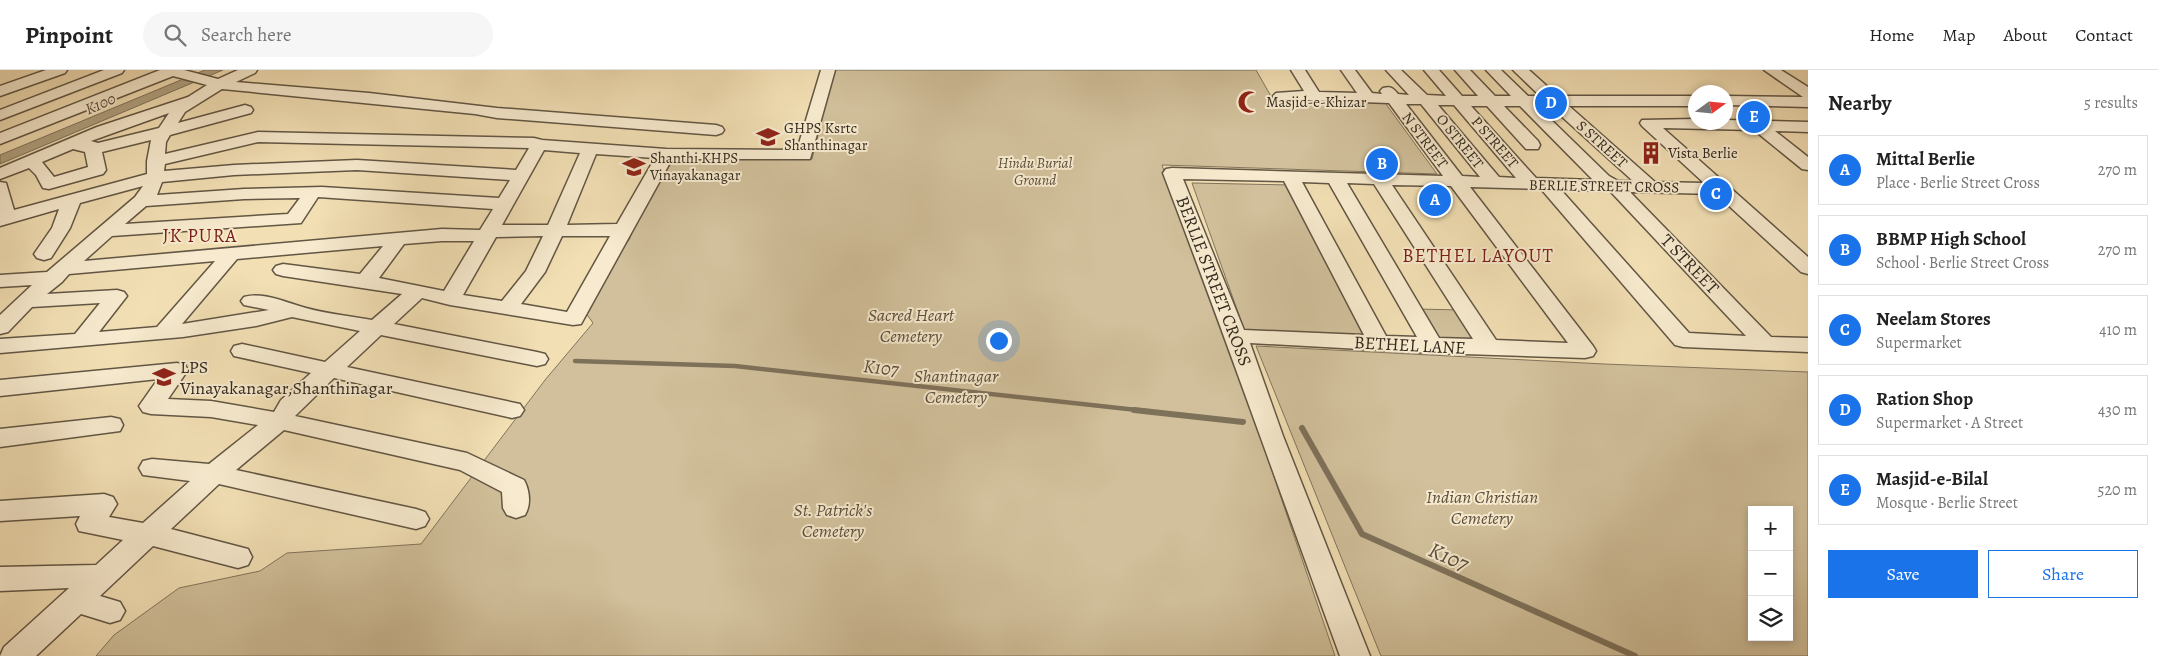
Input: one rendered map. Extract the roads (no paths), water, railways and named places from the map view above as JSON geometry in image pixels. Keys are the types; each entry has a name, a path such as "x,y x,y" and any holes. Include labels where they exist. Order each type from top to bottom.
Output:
{"street":[{"path":"4,87 60,70"},
{"path":"0,115 117,70"},
{"path":"0,327 21,304 61,273 148,194 155,169 156,148 179,110 187,103 204,80 250,70"},
{"path":"0,187 4,219 72,200 155,169 258,137 534,143 539,145 666,154 804,155 828,70"},
{"path":"1298,70 1314,96"},
{"path":"1348,70 1368,98"},
{"name":"O STREET","path":"1393,70 1424,100 1494,183"},
{"name":"P STREET","path":"1432,70 1498,146 1539,185 1683,340 1808,345"},
{"path":"1462,70 1532,145"},
{"name":"T STREET","path":"1493,70 1526,101 1567,146 1603,180 1615,186 1764,342"},
{"name":"S STREET","path":"1520,70 1650,187"},
{"path":"1771,70 1808,94"},
{"path":"1786,70 1808,84"},
{"path":"0,139 170,71 204,80 254,89 475,109 497,113 716,130"},
{"name":"N STREET","path":"1382,84 1457,182"},
{"path":"1281,96 1492,101 1688,101"},
{"path":"1733,101 1808,102"},
{"path":"0,174 117,124 187,103 245,110"},
{"path":"94,149 245,110"},
{"path":"245,110 258,137"},
{"path":"1808,126 1648,123 1808,268"},
{"path":"1758,126 1808,166"},
{"path":"450,299 539,145"},
{"path":"92,146 97,170 49,184 37,158 92,146"},
{"path":"1498,146 1605,147"},
{"path":"507,309 535,272 556,229 590,148"},
{"path":"283,270 365,282 418,291 450,299 573,319 666,154"},
{"path":"155,169 234,170 357,165 520,175"},
{"name":"BERLIE STREET CROSS","path":"1355,656 1236,336 1172,173 1291,178 1720,189"},
{"path":"1291,178 1379,343"},
{"path":"1336,179 1433,346"},
{"path":"1380,180 1490,348"},
{"name":"BETHEL LANE","path":"1236,336 1433,346 1585,351 1457,182"},
{"path":"141,202 244,194 313,192 504,204"},
{"path":"107,231 294,219 313,192"},
{"path":"44,254 61,228 72,200"},
{"path":"431,236 453,200"},
{"path":"0,281 232,253 393,239 556,229 624,230"},
{"path":"365,282 396,242 393,239"},
{"path":"164,332 232,253"},
{"path":"16,656 214,474 280,421 289,406 418,291"},
{"path":"0,292 21,304 118,296 82,339"},
{"path":"251,301 279,305 292,311 376,328 537,358"},
{"path":"0,346 164,332 252,321 292,311"},
{"path":"242,351 512,410"},
{"path":"0,388 177,370 151,406 211,409 280,421 467,462 515,487 516,508"},
{"path":"0,438 111,425"},
{"path":"152,468 214,474 416,519"},
{"path":"0,511 104,504 89,524 148,534 238,557"},
{"path":"0,579 103,576"},
{"path":"75,600 110,611"}],"waterway":[{"name":"K107","path":"575,361 735,366 1146,411"},
{"name":"K107","path":"1134,410 1243,422"},
{"name":"K107","path":"1302,428 1362,534 1635,656"}],"place":[{"name":"Masjid-e-Khizar","path":"1249,102"},
{"name":"Ration Shop","path":"1551,103"},
{"name":"Masjid-e-Bilal","path":"1754,117"},
{"name":"GHPS Ksrtc Shanthinagar","path":"768,137"},
{"name":"Vista Berlie","path":"1651,153"},
{"name":"BBMP High School","path":"1382,164"},
{"name":"Shanthi KHPS Vinayakanagar","path":"634,167"},
{"name":"Neelam Stores","path":"1716,194"},
{"name":"Mittal Berlie","path":"1435,200"},
{"name":"LPS Vinayakanagar,Shanthinagar","path":"164,377"}],"district":[{"name":"JK PURA","path":"200,235"},
{"name":"BETHEL LAYOUT","path":"1478,255"}],"water label":[{"name":"K100","path":"100,103"}],"park label":[{"name":"Hindu Burial Ground","path":"1035,172"},
{"name":"Sacred Heart Cemetery","path":"911,325"},
{"name":"Shantinagar Cemetery","path":"956,386"},
{"name":"Indian Christian Cemetery","path":"1482,507"},
{"name":"St. Patrick's Cemetery","path":"833,520"}]}
